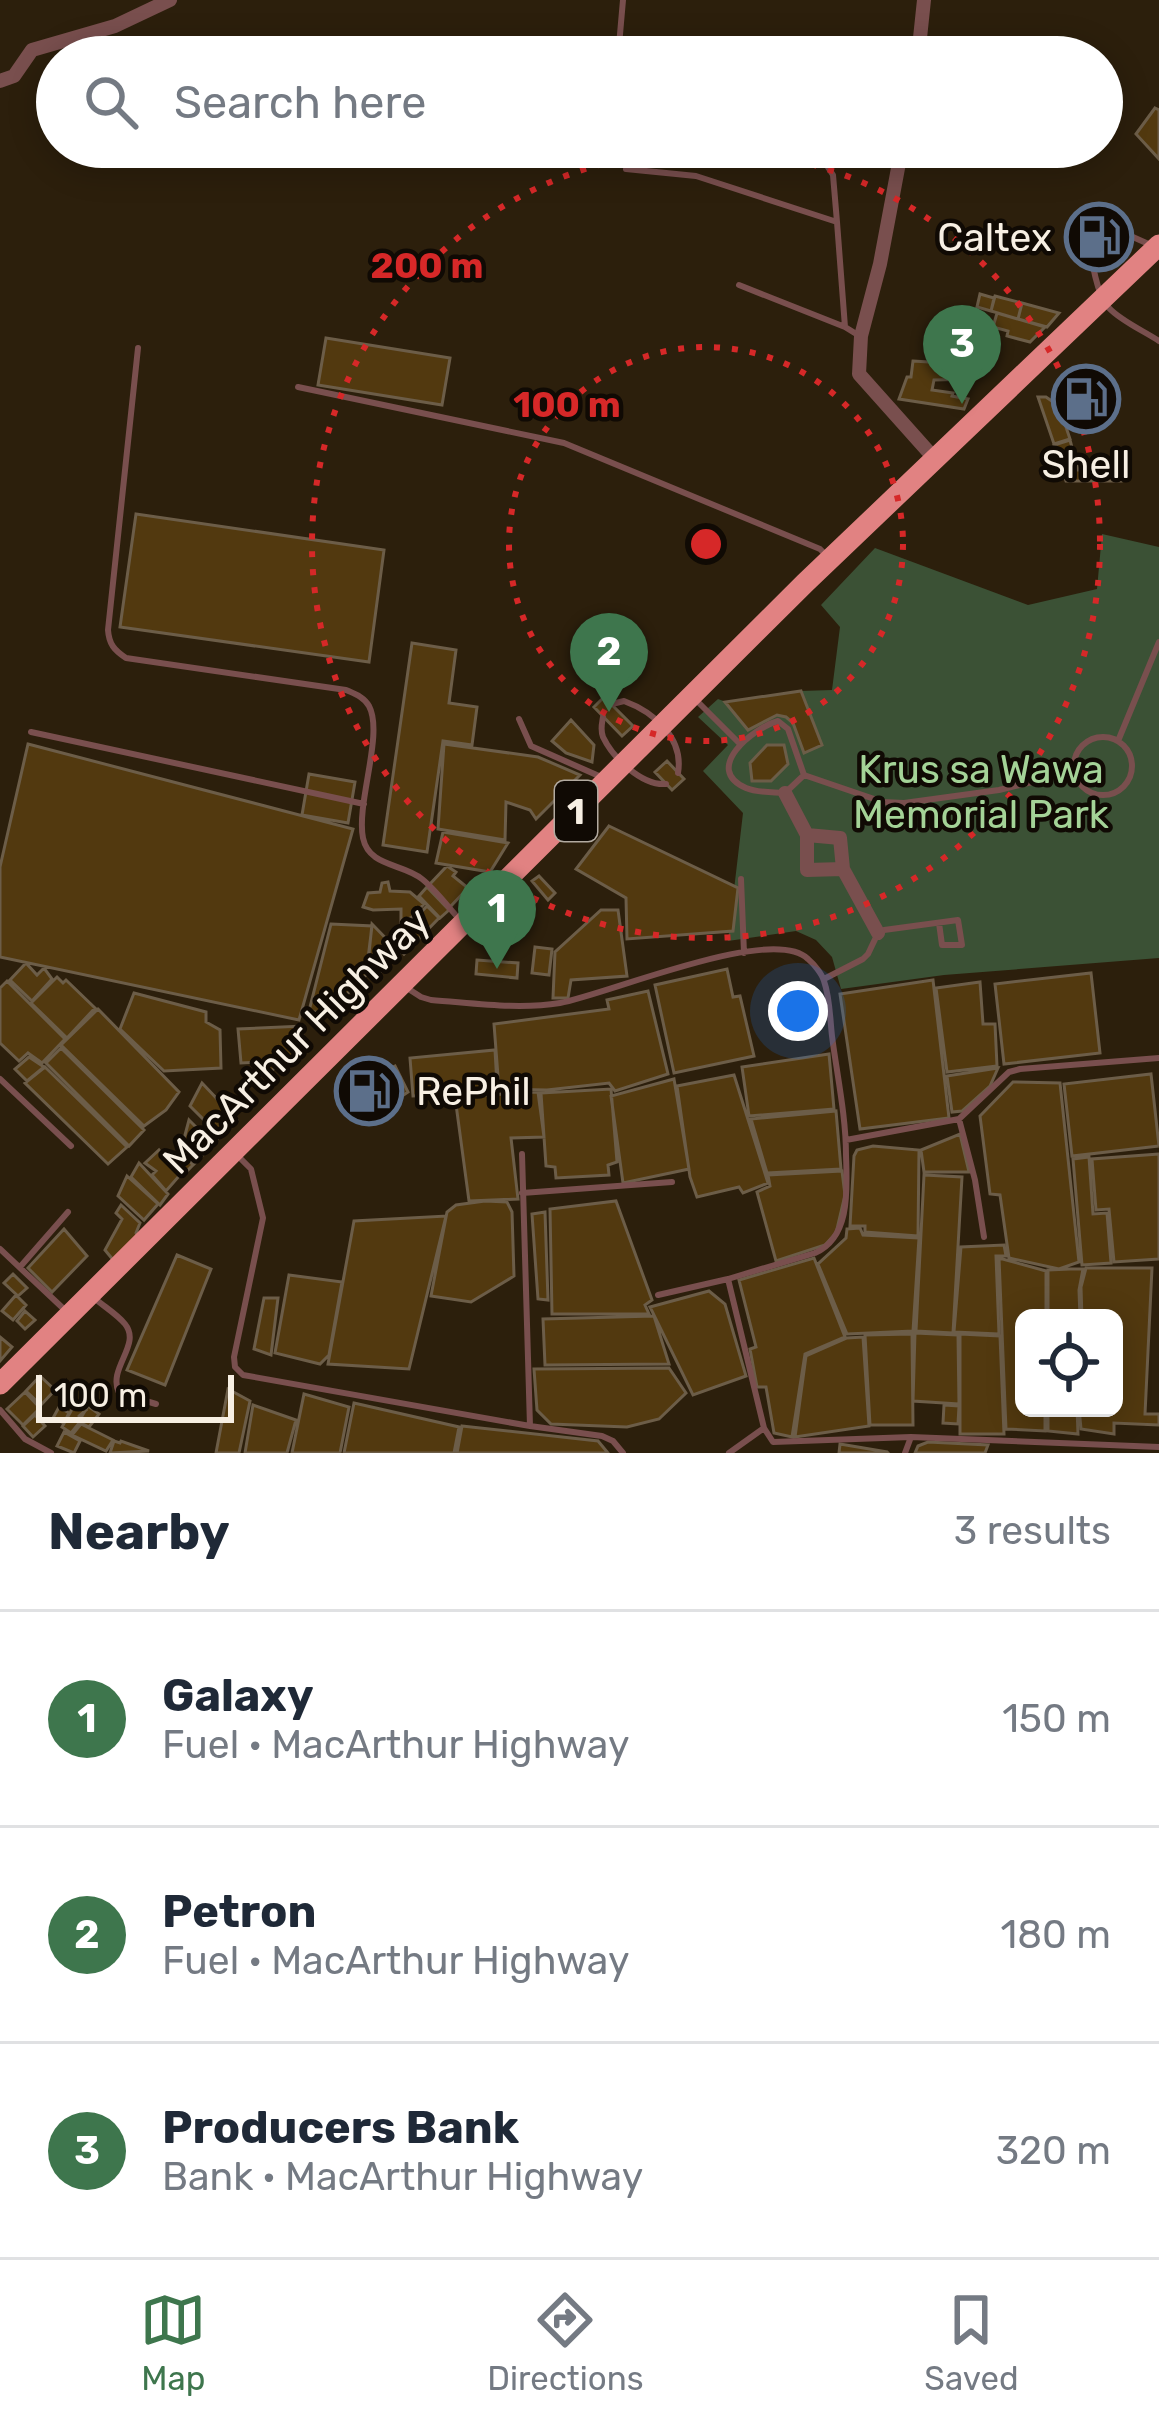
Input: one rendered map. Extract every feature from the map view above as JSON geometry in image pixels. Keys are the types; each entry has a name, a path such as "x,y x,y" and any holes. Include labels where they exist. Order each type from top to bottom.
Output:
{"highway":[{"name":"MacArthur Highway","path":"0,1384 663,722 1158,246"}],"street":[{"path":"81,36 116,26 170,0"},
{"path":"920,36 924,0"},
{"path":"0,81 14,76 36,49"},
{"path":"898,168 861,337 859,374 934,458"},
{"path":"785,793 807,835 807,871 844,869"},
{"path":"807,835 840,838 844,869 878,933"}],"lane":[{"path":"619,36 623,0"},
{"path":"828,168 833,175 845,327"},
{"path":"626,169 695,176 837,221"},
{"path":"1106,232 1115,229 1158,246"},
{"path":"1092,242 1090,256 1109,309 1159,340"},
{"path":"739,285 861,337"},
{"path":"138,348 109,642 126,658 346,690 360,696 370,708 373,726 364,844 372,855 422,878 464,925"},
{"path":"298,387 564,443 820,549 830,559"},
{"path":"1118,741 1159,642"},
{"path":"691,696 740,744"},
{"path":"612,704 624,701 663,722 680,758 678,773"},
{"path":"603,716 602,736 623,763 645,780 666,784"},
{"path":"518,719 531,746 607,780"},
{"path":"771,722 788,729 803,775 785,793 751,790 732,777 729,765 740,744 771,722"},
{"path":"31,732 364,804"},
{"path":"1111,737 1128,750 1131,771 1122,788 1113,793 1097,794 1081,784 1074,772 1077,753 1089,740 1111,737"},
{"path":"803,775 883,802 904,803 999,790 1074,772"},
{"path":"741,879 744,952"},
{"path":"824,979 868,954 878,933 939,923 958,920 962,945 942,945 939,923"},
{"path":"404,985 431,1000 557,1003 744,952 779,948 807,957 824,979 846,1140 847,1197 838,1234 815,1253 658,1295"},
{"path":"846,1140 959,1119 1009,1072 1159,1058"},
{"path":"0,1079 71,1146"},
{"path":"959,1119 984,1237"},
{"path":"234,1152 251,1169 263,1218 234,1357 243,1375 602,1436 623,1453"},
{"path":"522,1154 530,1426"},
{"path":"522,1193 672,1182"},
{"path":"20,1267 68,1212"},
{"path":"0,1249 70,1315"},
{"path":"728,1279 764,1428 772,1442 911,1437 1159,1447"},
{"path":"90,1295 126,1325 130,1334 114,1378 119,1393 156,1404"},
{"path":"0,1410 25,1438 51,1453"},
{"path":"729,1453 764,1428"},
{"path":"905,1453 911,1437"}],"green space":[{"name":"Krus sa Wawa Memorial Park","path":"1102,534 1159,547 1159,958 944,975 841,989 832,957 816,940 796,931 728,941 743,813 703,771 728,745 698,717 718,699 726,702 832,690 840,627 821,605 875,548 1028,605 1097,589"}],"building":[{"path":"1155,108 1159,110 1159,159 1136,134"},
{"name":"Caltex","path":"1085,211 1118,246 1106,257 1073,222"},
{"path":"980,294 994,298 991,311 977,307"},
{"path":"995,296 1022,303 1018,319 991,311"},
{"path":"1022,303 1059,313 1047,327 1018,319"},
{"path":"997,313 1045,327 1030,342 1007,336 1008,331 993,327"},
{"path":"326,338 450,358 442,405 318,385"},
{"path":"913,361 976,365 975,379 934,380 932,390 968,399 964,409 899,399 911,377"},
{"name":"Shell","path":"1083,367 1098,415 1088,425 1072,377"},
{"path":"1038,397 1059,406 1070,439 1054,444"},
{"path":"1070,440 1078,470 1120,469 1121,481 1066,481 1054,445"},
{"path":"136,514 384,550 369,662 120,627"},
{"path":"412,643 456,650 449,703 477,707 472,745 443,741 427,852 383,845"},
{"path":"801,691 822,745 804,753 786,717 777,715 748,730 725,702"},
{"path":"604,697 633,726 622,736 594,707"},
{"path":"571,720 594,745 592,762 566,753 552,741"},
{"path":"28,744 353,829 299,1020 0,957 0,867"},
{"path":"444,744 538,757 580,775 536,819 530,810 506,802 505,840 438,829"},
{"path":"767,745 784,745 788,764 771,781 752,781 750,763"},
{"path":"667,761 684,779 672,790 655,772"},
{"path":"309,774 355,782 348,823 302,815"},
{"path":"609,826 738,888 733,931 627,939 626,898 576,869"},
{"path":"443,832 508,843 490,872 436,863"},
{"path":"447,866 468,888 450,907 429,885"},
{"path":"539,876 555,893 548,900 532,881"},
{"path":"388,882 390,891 410,892 424,904 412,917 401,922 401,909 363,907 368,893 380,892 382,883"},
{"path":"427,887 449,910 440,918 419,896"},
{"path":"522,892 535,902 529,911 516,901"},
{"path":"427,906 439,918 404,954 393,942"},
{"path":"601,910 618,910 627,976 571,980 568,998 553,998 555,952"},
{"path":"331,924 372,926 366,975 327,1014 309,1011"},
{"path":"372,924 400,953 373,979 367,973"},
{"path":"535,947 552,949 549,975 532,973"},
{"path":"477,960 518,963 517,978 476,974"},
{"path":"26,963 37,975 44,968 52,979 32,1001 10,980"},
{"path":"727,969 733,997 740,996 754,1056 674,1073 655,985"},
{"path":"1091,973 1100,1053 1004,1064 995,984"},
{"path":"57,977 95,1008 67,1038 31,1003"},
{"path":"933,980 949,1118 860,1129 840,994"},
{"path":"7,981 65,1039 42,1063 28,1053 19,1061 0,1043 0,988"},
{"path":"980,982 983,1024 995,1024 997,1066 947,1072 936,988"},
{"path":"648,991 668,1074 615,1091 609,1083 547,1090 499,1089 494,1024 609,1009 607,1000"},
{"path":"134,993 206,1012 206,1022 220,1030 221,1068 164,1071 120,1029"},
{"path":"98,1009 179,1092 166,1110 144,1126 61,1045"},
{"path":"303,1026 302,1052 267,1073 263,1062 241,1063 238,1029"},
{"path":"61,1048 144,1130 129,1146 46,1063"},
{"path":"495,1050 497,1085 471,1094 413,1096 410,1058"},
{"path":"829,1054 834,1109 749,1116 742,1067"},
{"path":"29,1057 44,1067 27,1081 15,1069"},
{"path":"395,1066 408,1092 402,1096 388,1070"},
{"path":"45,1067 127,1147 108,1164 25,1083"},
{"path":"998,1068 990,1086 962,1111 952,1112 947,1076"},
{"path":"1151,1074 1159,1146 1072,1156 1064,1084"},
{"name":"RePhil","path":"374,1075 384,1086 364,1107 353,1096"},
{"path":"734,1075 768,1183 743,1193 739,1187 697,1197 677,1086"},
{"path":"674,1079 689,1169 623,1183 611,1096"},
{"path":"1013,1082 1060,1083 1079,1262 1059,1269 1009,1258 1000,1195 990,1194 980,1116"},
{"path":"202,1083 237,1120 214,1142 203,1132 210,1126 190,1106"},
{"path":"611,1089 617,1162 608,1165 609,1175 556,1178 555,1167 546,1166 541,1093"},
{"path":"538,1092 544,1137 511,1138 518,1199 469,1201 455,1097"},
{"path":"836,1111 841,1169 767,1173 751,1119"},
{"path":"189,1120 213,1144 194,1164 181,1150"},
{"path":"960,1134 969,1172 924,1172 921,1150"},
{"path":"873,1146 919,1150 918,1236 865,1232 865,1226 850,1226 854,1156 857,1150"},
{"path":"159,1150 180,1175 166,1191 152,1175 156,1171 145,1163"},
{"path":"180,1151 193,1165 184,1174 171,1160"},
{"path":"1159,1154 1159,1259 1114,1262 1109,1209 1096,1210 1092,1159"},
{"path":"1089,1157 1093,1214 1107,1213 1111,1263 1082,1265 1073,1159"},
{"path":"139,1163 168,1194 160,1205 131,1177"},
{"path":"842,1171 845,1195 836,1233 825,1245 776,1261 757,1192 770,1186 768,1175"},
{"path":"924,1175 962,1177 953,1333 916,1331"},
{"path":"127,1176 158,1204 144,1220 118,1196"},
{"path":"616,1201 652,1300 645,1305 649,1314 552,1314 550,1209"},
{"path":"507,1202 512,1212 514,1276 471,1302 431,1296 447,1212 456,1205"},
{"path":"121,1205 140,1223 138,1238 114,1261 105,1250 122,1219 116,1213"},
{"path":"545,1212 548,1300 538,1299 532,1214"},
{"path":"446,1216 409,1369 328,1364 354,1221"},
{"path":"860,1228 863,1235 919,1238 913,1331 847,1334 818,1264 846,1238 847,1229"},
{"path":"64,1229 87,1256 52,1292 28,1268"},
{"path":"1004,1245 1006,1256 996,1256 999,1334 954,1332 961,1247"},
{"path":"177,1255 211,1269 165,1385 127,1370"},
{"path":"814,1258 845,1337 805,1354 792,1437 774,1433 766,1387 757,1387 750,1349 756,1347 739,1280"},
{"path":"999,1258 1046,1271 1046,1309 1015,1309 1015,1417 1045,1417 1045,1431 1006,1429"},
{"path":"1086,1268 1152,1268 1145,1414 1159,1414 1159,1425 1114,1423 1114,1434 1081,1429 1080,1417 1123,1417 1123,1309 1082,1309"},
{"path":"1083,1269 1080,1309 1048,1309 1048,1270"},
{"path":"13,1274 27,1288 18,1296 4,1283"},
{"path":"289,1275 342,1282 329,1355 320,1364 275,1353"},
{"path":"709,1291 725,1304 746,1376 693,1395 650,1307"},
{"path":"16,1295 26,1305 13,1320 2,1311"},
{"path":"264,1298 278,1298 271,1355 254,1349"},
{"path":"25,1311 35,1320 25,1329 17,1321"},
{"path":"654,1316 669,1364 545,1365 543,1319"},
{"path":"915,1333 958,1335 959,1404 913,1401"},
{"path":"912,1334 913,1425 870,1425 865,1335"},
{"path":"960,1334 1000,1336 1004,1434 960,1434"},
{"path":"0,1337 12,1347 0,1361"},
{"path":"863,1337 869,1426 795,1437 806,1356 847,1338"},
{"path":"669,1368 686,1393 659,1419 627,1427 551,1424 537,1410 534,1369"},
{"path":"40,1376 55,1390 41,1405 26,1391"},
{"path":"228,1389 250,1401 239,1453 216,1453"},
{"path":"25,1392 40,1408 23,1425 7,1409"},
{"path":"304,1394 349,1407 340,1453 292,1453"},
{"path":"354,1403 459,1427 454,1453 344,1453"},
{"path":"75,1404 86,1410 71,1433 62,1427"},
{"path":"253,1405 296,1420 287,1453 245,1453"},
{"path":"944,1405 959,1406 958,1424 943,1423"},
{"path":"88,1406 99,1414 89,1427 81,1423"},
{"path":"59,1407 69,1413 64,1423 53,1418"},
{"path":"35,1415 45,1426 33,1437 23,1426"},
{"path":"1048,1417 1077,1417 1078,1434 1048,1431"},
{"path":"81,1424 113,1440 106,1451 72,1435"},
{"path":"462,1426 598,1441 608,1453 457,1453"},
{"path":"64,1432 80,1441 74,1453 57,1446"},
{"path":"114,1441 121,1441 149,1451 110,1453"},
{"path":"928,1442 988,1445 985,1453 915,1453"},
{"path":"840,1444 887,1452 888,1453 839,1453"}],"place":[{"name":"Caltex","path":"1099,237"},
{"name":"Shell","path":"1086,399"},
{"name":"Producers Bank","path":"962,404"},
{"name":"Petron","path":"609,712"},
{"name":"Galaxy","path":"497,969"},
{"name":"RePhil","path":"369,1091"}]}
